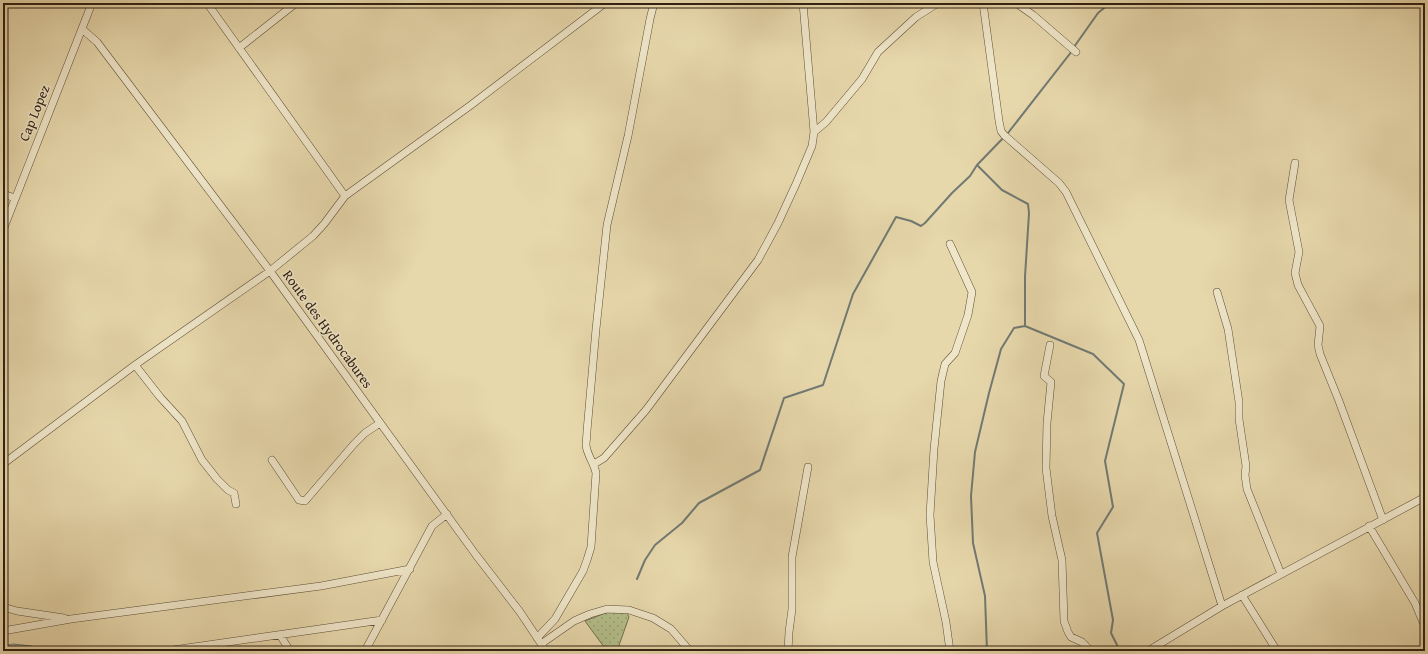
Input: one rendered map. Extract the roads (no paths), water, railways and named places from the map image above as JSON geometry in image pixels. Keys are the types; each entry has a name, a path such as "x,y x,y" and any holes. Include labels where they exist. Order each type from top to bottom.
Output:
{"street":[{"name":"Cap Lopez","path":"3,230 92,3"},
{"path":"207,3 345,196"},
{"path":"3,464 135,365 270,271 313,236 345,196 472,105 605,3"},
{"path":"539,641 583,571 591,546 596,473 586,445 607,225 628,136 654,3"},
{"path":"594,464 604,458 646,410 758,260 778,223 796,184 812,146 814,132 803,3"},
{"path":"814,132 826,122 862,79 878,52 916,17 938,3"},
{"path":"983,3 1001,131 1010,141 1059,183 1066,192 1139,340 1222,606"},
{"path":"1016,3 1033,15 1074,50"},
{"path":"239,48 292,4"},
{"name":"Route des Hydrocabures","path":"82,29 97,42 270,271 520,612 546,651"},
{"path":"1295,163 1289,200 1299,252 1295,273 1298,285 1320,326 1318,345 1320,354 1383,520"},
{"path":"4,194 15,198"},
{"path":"950,244 972,292 968,315 955,353 945,364 941,381 934,449 930,515 933,562 946,622 950,651"},
{"path":"1217,292 1228,329 1239,402 1239,419 1248,489 1281,574"},
{"path":"1050,345 1044,376 1051,382 1046,468 1052,516 1062,560 1064,620 1071,636 1082,642 1091,651"},
{"path":"135,365 160,397 182,421 202,460 217,479 228,490 234,493 236,504"},
{"path":"272,460 299,500 305,501 354,444 365,433 380,423"},
{"path":"788,651 788,632 792,609 792,557 808,467"},
{"path":"1148,651 1222,606 1425,497"},
{"path":"365,651 432,526 447,514"},
{"path":"1369,526 1415,603 1425,627"},
{"path":"3,631 71,619 321,586 410,569"},
{"path":"1242,595 1277,651"},
{"path":"3,607 17,611 71,619"},
{"path":"539,641 574,620 590,614 607,609 628,610 653,618 671,629 690,651"},
{"path":"166,651 382,620"},
{"path":"280,635 290,651"},
{"path":"218,644 223,651"}],"water":[{"path":"13,644 32,646 35,651 3,651 3,646"}],"waterway":[{"path":"1074,47 1098,13 1110,3"},
{"path":"1025,326 1025,277 1029,213 1028,204 1002,190 977,165 1008,133 1072,51"},
{"path":"637,579 645,560 655,545 682,523 699,503 760,470 784,398 823,385 853,294 896,217 911,221 921,226 970,176 977,165"},
{"path":"987,651 985,596 973,543 971,496 975,452 1001,349 1014,328 1025,326 1093,354 1124,384 1105,461 1113,507 1097,533 1113,620 1111,633 1120,651"}]}
